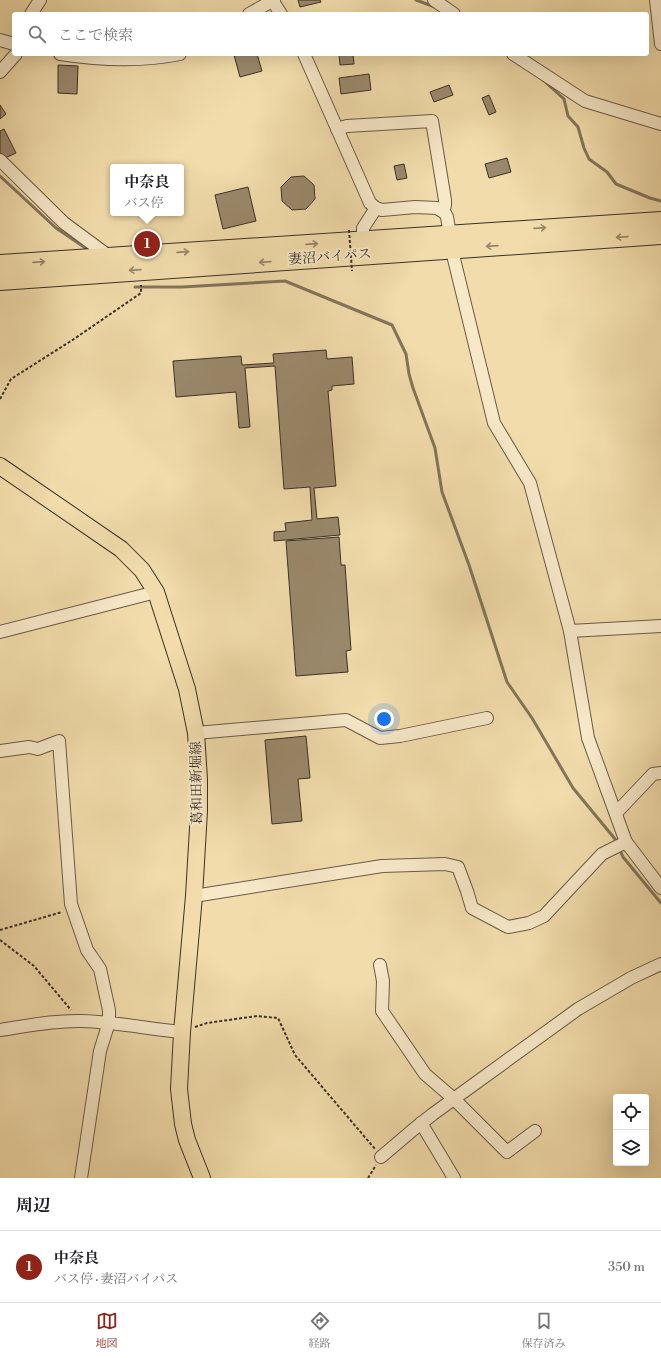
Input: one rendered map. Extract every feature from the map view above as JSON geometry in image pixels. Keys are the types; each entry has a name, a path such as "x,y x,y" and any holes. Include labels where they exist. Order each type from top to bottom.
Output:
{"highway":[{"name":"妻沼バイパス","path":"0,281 451,242 661,221"},
{"name":"妻沼バイパス","path":"0,264 110,257 356,236 451,242 661,234"}],"main road":[{"name":"葛和田新堀線","path":"0,466 121,549 142,570 156,592 187,689 196,733 199,779 199,811 179,1089 183,1124 187,1140 202,1178"}],"street":[{"path":"32,12 40,0"},
{"path":"252,12 273,0 280,12"},
{"path":"434,0 451,12"},
{"path":"656,0 661,44"},
{"path":"0,40 12,43"},
{"path":"0,72 14,56"},
{"path":"75,56 97,59 152,58 166,56"},
{"path":"305,56 370,202 376,208 382,210 415,207 437,208 442,210 447,217 451,242 494,423 530,482 570,631 588,738 626,842 661,888"},
{"path":"516,56 585,101 661,124"},
{"path":"338,129 347,126 432,121 445,200 442,210"},
{"path":"0,160 64,223 110,257"},
{"path":"356,236 376,208"},
{"path":"0,632 156,592"},
{"path":"570,631 661,626"},
{"path":"196,733 346,720 380,738 400,736 487,718"},
{"path":"0,751 29,748 38,749 59,741 71,904 87,950 100,969 109,1010 109,1022 100,1051 81,1178"},
{"path":"616,813 653,774 661,773"},
{"path":"194,896 382,866 445,864 458,867 472,908 508,927 529,923 544,916 602,854 626,842"},
{"path":"381,1157 421,1123 578,1009 631,978 661,964"},
{"path":"380,965 383,981 382,1011 425,1074 454,1099 507,1152 535,1132"},
{"path":"0,1030 48,1023 80,1021 109,1022 182,1032"},
{"path":"421,1123 454,1178"}],"path":[{"path":"352,271 356,236"},
{"path":"0,399 12,378 74,339 141,293 140,270"},
{"path":"0,930 73,909"},
{"path":"0,940 34,966 80,1021"},
{"path":"182,1032 207,1023 257,1016 278,1018 295,1055 381,1157 368,1178"}],"building":[{"path":"298,0 320,0 321,2 300,7"},
{"path":"234,56 258,56 262,71 240,77"},
{"path":"339,56 353,56 354,64 340,65"},
{"path":"58,65 78,66 77,94 58,93"},
{"path":"369,74 371,90 341,94 339,78"},
{"path":"449,85 453,95 434,102 430,92"},
{"path":"489,95 496,112 489,115 482,98"},
{"path":"0,105 6,114 0,119"},
{"path":"4,129 16,153 3,159 0,153 0,131"},
{"path":"507,158 511,172 489,178 485,164"},
{"path":"404,164 407,178 397,180 394,166"},
{"path":"304,176 314,185 315,199 306,209 292,210 282,201 281,187 291,177"},
{"path":"248,187 256,221 223,229 215,195"},
{"path":"326,350 327,359 352,357 354,384 332,386 332,390 328,391 336,486 314,488 317,519 338,517 340,535 274,541 274,532 286,531 285,523 312,520 310,487 284,489 275,366 245,368 250,427 239,428 236,392 176,397 173,361 241,356 242,365 274,363 273,354"},
{"path":"339,537 341,565 345,565 351,650 346,651 348,672 296,676 286,541"},
{"path":"306,736 310,778 298,779 302,821 272,824 265,740"}],"waterway":[{"path":"416,0 435,7"},
{"path":"543,80 564,99 568,116 578,127 589,159 607,172 616,184 661,201"},
{"path":"0,176 56,228 87,249"},
{"path":"135,287 182,287 285,281 392,325 406,354 413,388 435,448 442,492 469,565 507,682 532,718 573,788 617,843"},
{"path":"619,848 623,857 661,903"}],"place":[{"name":"中奈良","path":"147,244"}]}
